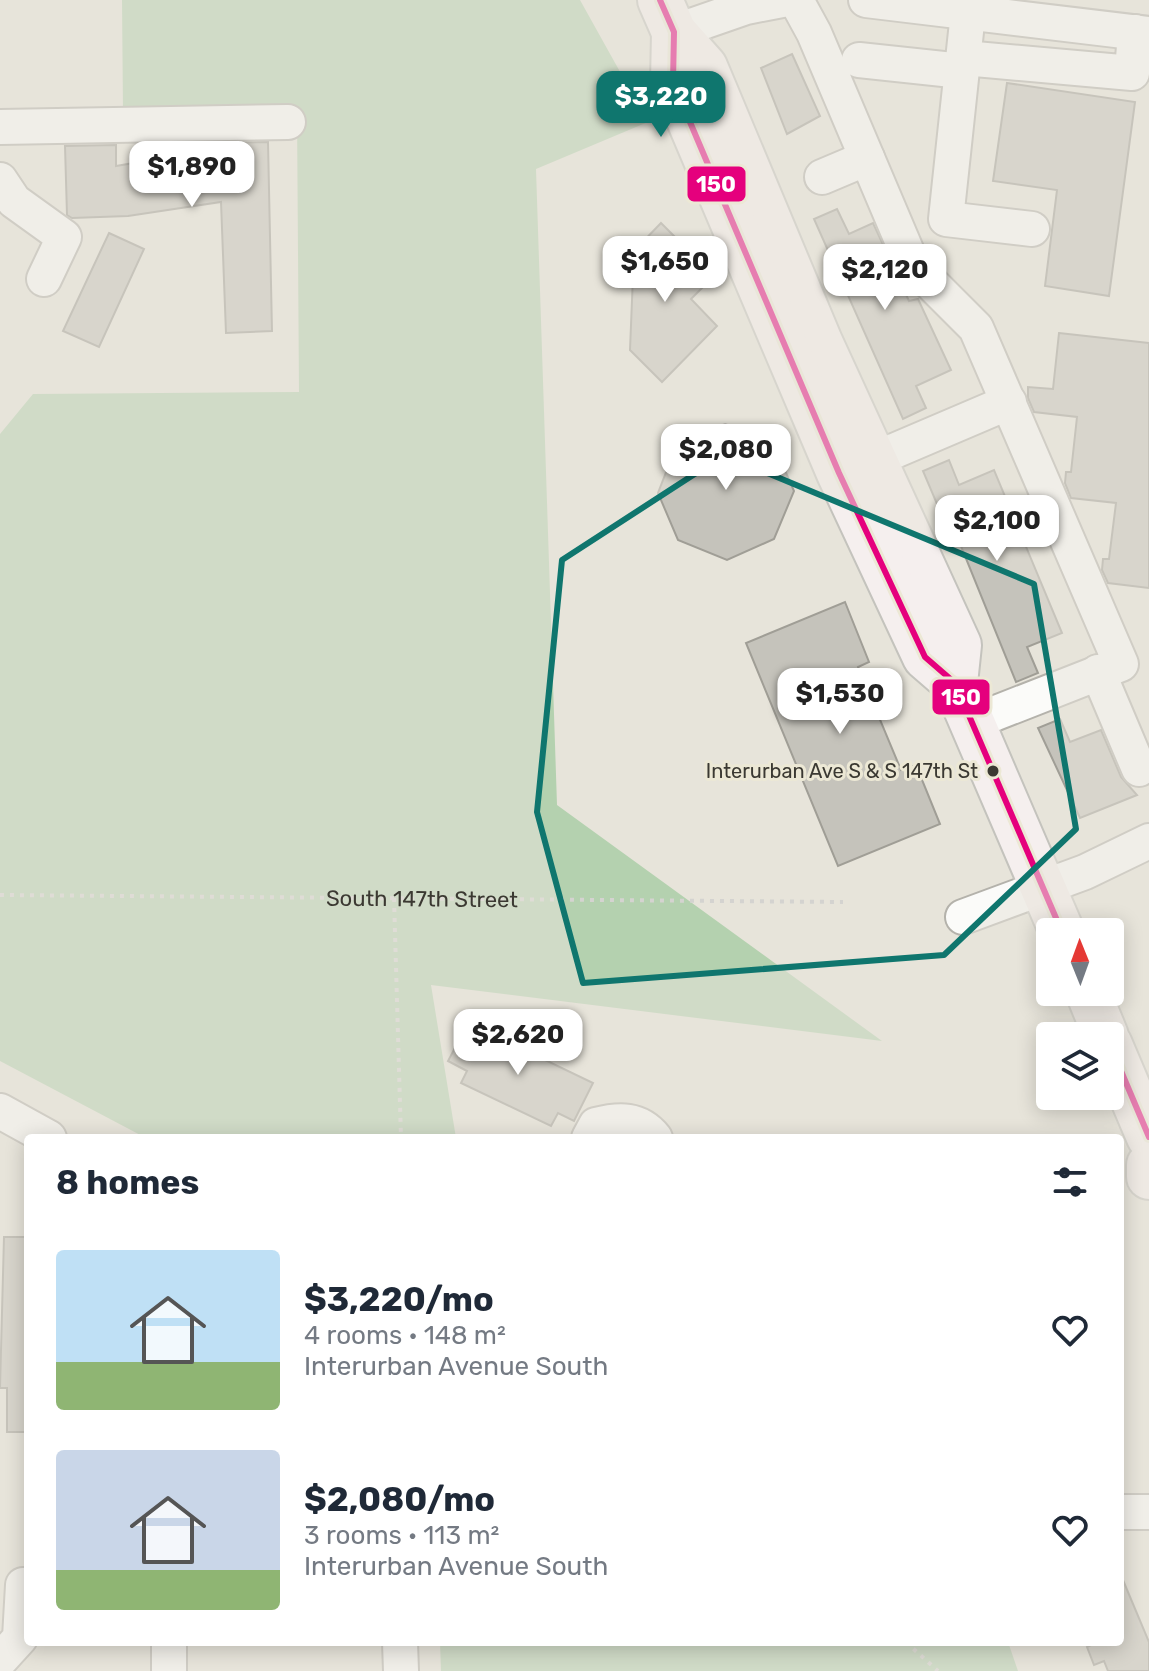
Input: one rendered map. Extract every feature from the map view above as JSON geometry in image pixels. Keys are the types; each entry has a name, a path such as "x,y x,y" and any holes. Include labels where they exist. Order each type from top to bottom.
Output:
{"main road":[{"path":"667,16 705,67 791,276 959,645 955,683"},
{"path":"667,16 673,82 839,473 925,657 955,683 1056,918"},
{"path":"1124,1078 1149,1137"},
{"path":"1149,1165 1149,1177"}],"street":[{"path":"667,16 782,0"},
{"path":"796,0 814,33 912,264 976,328 1121,664 973,722"},
{"path":"859,60 1132,73 1142,33 1092,14 968,13 868,0"},
{"path":"968,13 946,219 1032,229"},
{"path":"0,127 288,122"},
{"path":"822,177 867,158"},
{"path":"0,180 14,201 64,237 44,279"},
{"path":"873,460 1009,402"},
{"path":"1098,672 1139,769"},
{"path":"963,917 1044,888 1149,841"},
{"path":"0,1111 42,1134"},
{"path":"591,1134 596,1125 620,1119 646,1127 652,1134"},
{"path":"1124,1512 1149,1512"},
{"path":"0,1660 14,1648 22,1629 17,1585"},
{"path":"169,1646 169,1671"},
{"path":"400,1646 401,1671"}],"path":[{"name":"South 147th Street","path":"0,895 843,902"},
{"path":"394,898 401,1134"},
{"path":"910,1646 938,1671"}],"highlighted area":[{"path":"724,455 1034,584 1076,829 944,955 583,983 537,812 562,560"}],"green space":[{"path":"122,0 580,0 648,122 536,169 557,805 882,1041 431,985 455,1134 138,1134 0,1061 0,434 33,394 299,392 297,113 123,113"},
{"path":"440,1646 1009,1646 1018,1671 441,1671"}],"building":[{"path":"792,54 820,116 787,134 761,68"},
{"path":"1007,83 1135,102 1109,296 1045,286 1057,190 993,181"},
{"path":"268,142 272,331 226,333 221,202 128,216 72,218 67,215 65,146 116,145 116,166 221,148 221,143"},
{"path":"837,209 849,234 873,223 909,301 918,299 951,370 916,386 926,408 903,419 814,219"},
{"path":"661,223 701,263 689,275 702,288 691,299 717,326 662,382 630,350 634,251"},
{"path":"109,233 144,249 99,347 63,331"},
{"path":"1059,333 1149,343 1149,588 1108,583 1102,570 1103,559 1109,559 1116,503 1071,498 1065,483 1066,472 1071,472 1077,417 1034,412 1028,398 1028,387 1053,389"},
{"path":"725,424 773,443 794,491 774,539 727,560 678,540 658,493 677,444"},
{"path":"949,460 959,485 994,470 1062,633 1027,647 1038,673 1016,682 946,509 940,511 923,471"},
{"path":"845,602 869,662 858,667 901,770 916,765 940,824 838,866 746,643"},
{"path":"1060,719 1070,742 1101,730 1121,777 1137,795 1080,818 1038,728"},
{"path":"468,1023 593,1083 574,1121 558,1113 551,1126 461,1083 467,1071 448,1061"},
{"path":"4,1237 24,1237 24,1432 7,1432 7,1388 0,1388"},
{"path":"1124,1583 1149,1642 1149,1671 1108,1671 1104,1661 1094,1665 1087,1647 1124,1646"}],"transit line":[{"name":"150","path":"660,0 674,32 673,82 839,473 925,657 955,683 1056,918"},
{"name":"150","path":"1124,1078 1149,1137"}],"place":[{"name":"Interurban Ave S & S 147th St","path":"993,771"}]}
